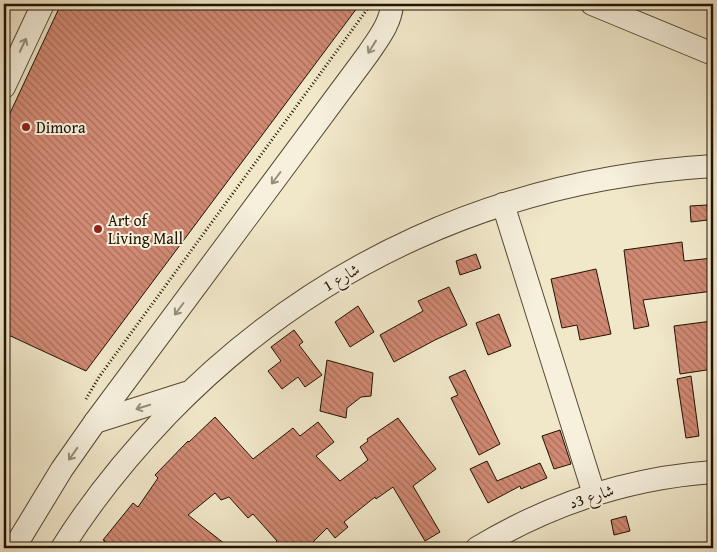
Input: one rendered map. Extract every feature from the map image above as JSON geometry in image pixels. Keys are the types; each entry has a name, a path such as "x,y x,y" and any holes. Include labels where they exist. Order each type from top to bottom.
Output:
{"street":[{"path":"4,87 43,4"},
{"path":"14,548 62,469 95,422 368,54 388,22 392,4"},
{"path":"592,4 713,54"},
{"name":"شارع 1","path":"62,548 117,471 190,392 235,351 274,320 344,275 380,255 425,234 503,204 561,188 633,174 713,166"},
{"path":"503,204 594,494"},
{"path":"95,422 190,392"},
{"name":"شارع 3د","path":"478,548 551,509 594,494 661,478 713,472"}],"path":[{"path":"84,402 99,377 371,4"}],"building":[{"name":"Art of Living Mall","path":"61,4 360,4 86,371 4,333 4,126"},
{"path":"707,205 708,220 691,222 690,206"},
{"path":"682,242 684,261 713,258 713,291 643,300 649,326 634,329 624,250"},
{"path":"476,254 481,268 460,275 456,261"},
{"path":"596,269 611,334 580,340 577,325 562,328 551,279"},
{"path":"449,287 467,325 394,362 380,335 423,311 418,301"},
{"path":"358,306 374,332 350,347 335,322"},
{"path":"499,314 511,346 488,355 476,323"},
{"path":"712,321 713,369 680,374 674,326"},
{"path":"294,330 303,342 299,345 322,375 305,387 298,377 282,389 268,371 281,361 271,347"},
{"path":"327,360 373,373 371,396 361,397 347,408 346,418 320,411"},
{"path":"465,370 500,444 479,455 451,398 458,395 449,377"},
{"path":"691,376 699,436 686,438 677,379"},
{"path":"215,417 253,459 293,428 300,436 318,422 334,442 316,456 340,481 368,460 360,447 368,441 367,439 398,418 436,469 413,486 440,532 425,541 393,487 376,499 375,497 344,522 348,527 335,538 327,528 307,548 270,548 277,541 253,514 248,518 229,497 221,500 215,493 188,515 230,548 101,548 105,541 103,540 133,503 138,507 158,478 155,475 188,441"},
{"path":"560,430 571,464 554,469 542,436"},
{"path":"487,461 497,481 540,463 547,478 521,489 520,486 488,503 470,469"},
{"path":"626,516 630,531 614,535 611,520"}],"place":[{"name":"Dimora","path":"26,127"},
{"name":"Art of Living Mall","path":"98,229"}]}
